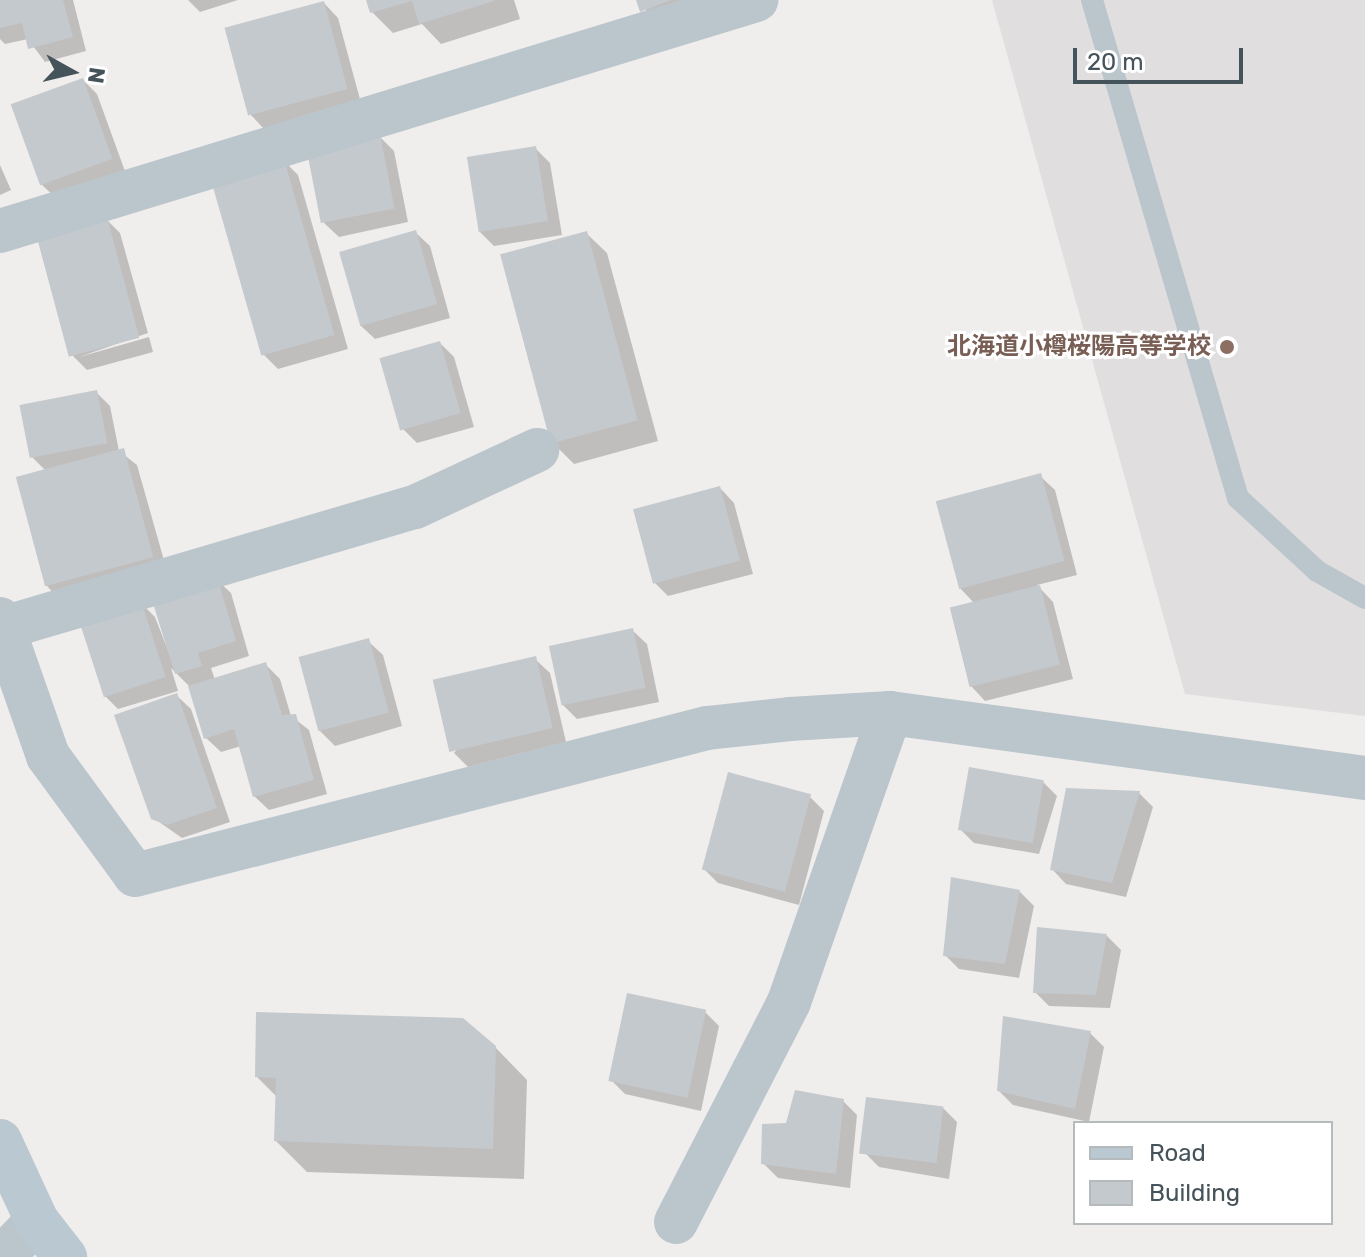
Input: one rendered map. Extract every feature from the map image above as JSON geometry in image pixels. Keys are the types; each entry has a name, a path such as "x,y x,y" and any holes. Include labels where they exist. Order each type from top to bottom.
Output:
{"street":[{"path":"0,231 756,0"},
{"path":"537,450 415,507 2,623 48,756 135,875 707,728 890,713 1365,778"},
{"path":"676,1222 789,1002 890,713"},
{"path":"0,1141 37,1221 65,1257"},
{"path":"2,1257 37,1221"}],"lane":[{"path":"1092,0 1238,498 1317,571 1365,598"}],"shaded area":[{"name":"北海道小樽桜陽高等学校","path":"992,0 1365,0 1365,716 1185,694"}],"building":[{"path":"0,0 63,0 73,37 28,49 22,23 0,28"},
{"path":"366,0 494,1 419,24 412,1 370,13"},
{"path":"636,0 671,0 640,12"},
{"path":"324,1 348,89 248,116 225,28"},
{"path":"83,78 112,159 40,185 11,104"},
{"path":"380,134 395,209 321,223 306,148"},
{"path":"536,146 548,221 479,232 467,157"},
{"path":"284,159 334,335 261,356 211,180"},
{"path":"107,217 139,338 69,357 36,236"},
{"path":"416,230 437,304 360,326 339,252"},
{"path":"587,231 638,420 551,444 500,254"},
{"path":"440,341 461,413 400,430 379,358"},
{"path":"97,390 107,443 30,458 19,405"},
{"path":"124,448 153,557 45,586 16,477"},
{"path":"1041,473 1065,561 959,589 936,501"},
{"path":"720,486 740,560 653,584 633,509"},
{"path":"217,577 236,641 198,653 202,666 175,674 151,597"},
{"path":"1040,585 1060,665 970,687 950,607"},
{"path":"141,601 166,677 104,697 79,621"},
{"path":"633,628 646,688 562,706 549,646"},
{"path":"369,638 389,712 318,731 298,657"},
{"path":"536,656 553,728 449,752 433,680"},
{"path":"266,662 282,715 296,714 314,780 253,797 234,729 204,739 188,686"},
{"path":"177,693 217,808 167,825 151,819 114,715"},
{"path":"969,767 1044,780 1033,843 958,830"},
{"path":"728,772 811,794 785,892 702,870"},
{"path":"1066,788 1140,791 1112,883 1050,870"},
{"path":"951,877 1020,890 1005,964 943,956"},
{"path":"1037,927 1107,934 1096,995 1033,993"},
{"path":"627,993 706,1010 688,1098 608,1081"},
{"path":"256,1012 463,1018 496,1046 493,1149 274,1141 276,1078 255,1077"},
{"path":"1003,1016 1091,1031 1075,1109 997,1091"},
{"path":"795,1090 844,1099 836,1174 761,1164 762,1124 786,1123"},
{"path":"866,1097 943,1107 936,1163 859,1154"}],"place":[{"name":"北海道小樽桜陽高等学校","path":"1227,347"}]}
